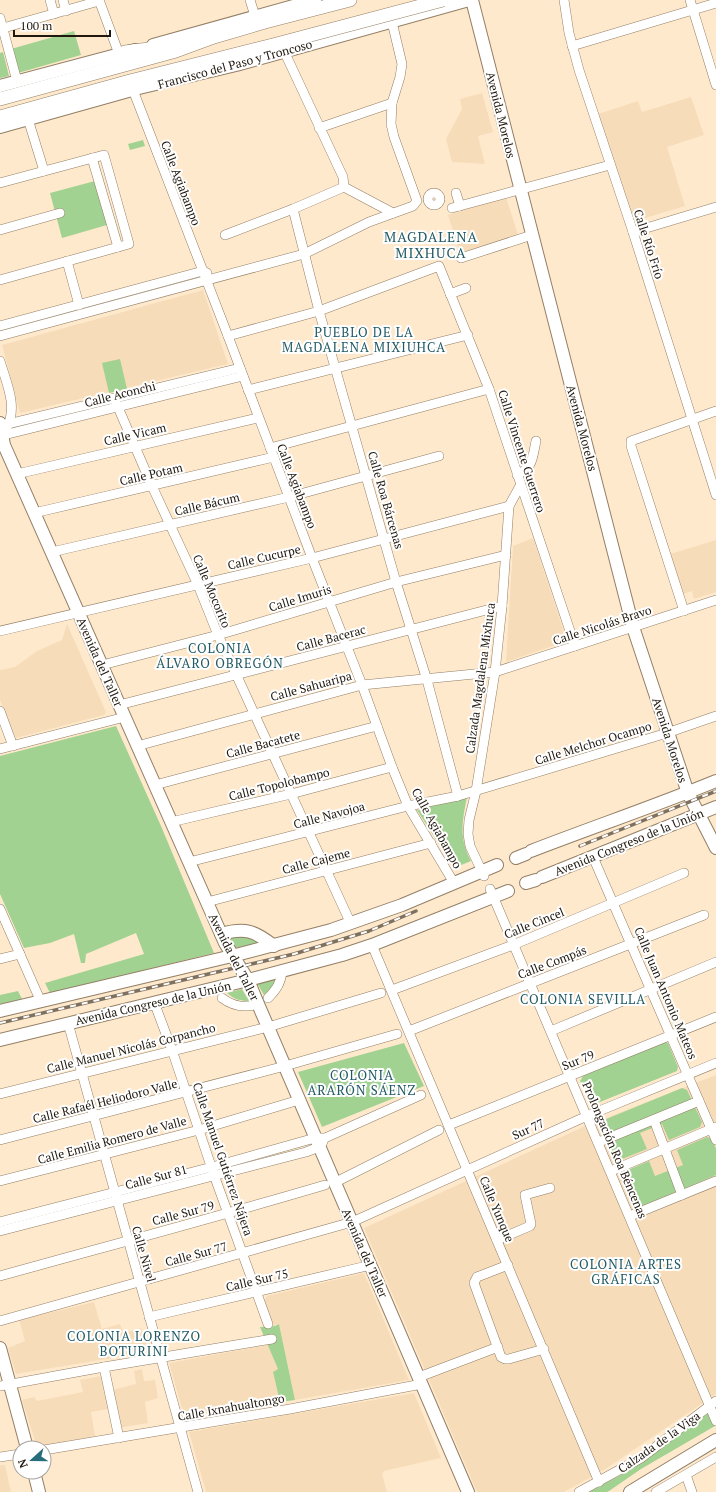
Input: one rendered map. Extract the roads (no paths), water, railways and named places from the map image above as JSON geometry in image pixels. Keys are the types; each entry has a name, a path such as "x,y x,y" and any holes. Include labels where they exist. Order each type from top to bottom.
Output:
{"highway":[{"path":"0,99 176,51 260,19 350,0"},
{"name":"Francisco del Paso y Troncoso","path":"0,117 131,86 278,48 443,0"},
{"path":"122,53 214,37"},
{"path":"68,108 85,97 112,89 131,86"}],"main road":[{"path":"0,86 122,53 260,19 315,0"},
{"path":"425,12 430,0"},
{"name":"Francisco del Paso y Troncoso","path":"278,48 392,22 469,0"},
{"name":"Avenida Morelos","path":"472,0 633,628 663,734 688,793 716,848"},
{"path":"0,127 68,108"},
{"name":"Avenida del Taller","path":"2,428 4,445 221,934 232,956 263,1001 268,1027 299,1100 320,1141 330,1184 352,1222 468,1492"},
{"name":"Avenida Congreso de la Unión","path":"0,1012 274,946 351,924 402,905 454,883 483,874 514,859 594,826 652,807 716,781"},
{"name":"Avenida Congreso de la Unión","path":"0,1040 248,980 342,955 372,945 492,892 524,884 716,807"},
{"path":"221,934 244,930 259,934 274,946"},
{"path":"0,1348 5,1385 24,1440"},
{"name":"Calzada de la Viga","path":"630,1492 716,1440"},
{"path":"36,1480 39,1492"}],"street":[{"path":"50,0 54,14"},
{"path":"63,0 66,11"},
{"path":"250,0 260,19"},
{"name":"Calle Río Frío","path":"564,0 578,70 716,492"},
{"path":"690,0 716,85"},
{"path":"1,28 99,1 122,53"},
{"path":"572,46 716,3"},
{"path":"0,18 1,28 17,81"},
{"path":"392,22 402,64 400,77 392,103 391,124 415,203"},
{"path":"278,48 343,177 344,187"},
{"name":"Calle Agiabampo","path":"131,86 362,685 392,767 408,806 454,883"},
{"path":"319,128 392,103"},
{"path":"28,119 44,171"},
{"path":"0,183 104,155 129,244 0,280"},
{"path":"92,158 118,247"},
{"path":"456,193 456,207 610,165"},
{"path":"225,235 293,209 344,187"},
{"path":"344,187 393,213"},
{"path":"0,336 304,254 345,233 427,198"},
{"path":"105,202 116,199"},
{"path":"632,232 716,207"},
{"name":"Calle Roa Bárcenas","path":"293,209 319,311 396,582 427,680 458,796"},
{"path":"0,230 60,213"},
{"path":"461,258 532,235"},
{"path":"67,261 79,305"},
{"name":"Calle Vincente Guerrero","path":"319,311 439,266 468,335 488,389 575,646"},
{"path":"0,326 203,271 216,278"},
{"path":"450,294 466,288"},
{"path":"114,296 116,305"},
{"path":"228,336 319,311"},
{"path":"248,390 468,335"},
{"path":"0,361 12,413 2,428"},
{"name":"Calle Aconchi","path":"2,428 114,398 241,372"},
{"name":"Calle Aconchi","path":"2,428 118,407 241,372"},
{"name":"Calle Potam","path":"34,513 152,486 272,453 352,426 488,389"},
{"name":"Calle Mocorito","path":"114,398 236,675 351,924"},
{"path":"684,611 631,441 716,411"},
{"name":"Calle Vicam","path":"17,474 258,418"},
{"path":"517,475 531,465 536,441"},
{"name":"Calle Bácum","path":"52,552 289,497 439,456"},
{"name":"Calzada Magdalena Mixhuca","path":"483,874 470,846 468,834 469,820 476,791 495,672 502,606 509,506 520,486"},
{"name":"Calle Cucurpe","path":"0,631 78,612 198,586 312,558 509,506"},
{"name":"Calle Imuris","path":"102,665 218,635 396,582 506,555"},
{"name":"Calle Nicolás Bravo","path":"495,672 716,600"},
{"name":"Calle Bacerac","path":"119,705 411,628 502,606"},
{"name":"Calle Sahuaripa","path":"137,746 362,685 427,680 495,672"},
{"name":"Calle Melchor Ocampo","path":"476,791 663,734 716,716"},
{"path":"1,717 13,746"},
{"path":"0,749 125,717"},
{"name":"Calle Bacatete","path":"155,785 377,726"},
{"name":"Calle Topolobampo","path":"172,822 291,794 392,767"},
{"name":"Calle Navojoa","path":"189,862 309,833 408,806 476,791"},
{"name":"Calle Cajeme","path":"207,902 430,843"},
{"name":"Calle Juan Antonio Mateos","path":"593,857 699,1101 714,1128 716,1140"},
{"name":"Calle Cincel","path":"392,990 514,945 684,873"},
{"name":"Prolongación Roa Béncenas","path":"492,892 630,1216 713,1403 716,1422"},
{"path":"0,909 4,930 20,954 41,1002"},
{"name":"Calle Compás","path":"409,1031 704,915"},
{"name":"Calle Yunque","path":"372,945 468,1169 599,1482"},
{"path":"0,959 20,954"},
{"path":"551,1031 716,962"},
{"path":"222,998 236,1006 248,1007 263,1001 278,987 282,978 282,971"},
{"path":"268,1027 381,993"},
{"name":"Calle Manuel Gutiérrez Nájera","path":"154,1002 268,1324"},
{"name":"Sur 79","path":"449,1125 716,1017"},
{"name":"Calle Nivel","path":"68,1023 198,1492"},
{"name":"Calle Manuel Nicolás Corpancho","path":"0,1094 82,1072 268,1027"},
{"path":"285,1066 397,1034"},
{"name":"Sur 77","path":"352,1222 587,1116 716,1063"},
{"name":"Calle Rafaél Heliodoro Valle","path":"0,1140 285,1066"},
{"name":"Calle Sur 81","path":"0,1222 116,1196 213,1171 306,1152 320,1141 421,1095"},
{"name":"Calle Emilia Romero de Valle","path":"0,1181 200,1130 299,1100"},
{"path":"599,1142 699,1101"},
{"path":"654,1120 682,1195"},
{"path":"611,1171 714,1128"},
{"path":"330,1184 439,1130"},
{"path":"630,1216 716,1181"},
{"name":"Calle Sur 79","path":"0,1276 128,1240 229,1214 330,1184"},
{"path":"498,1240 530,1226 531,1224 525,1196 550,1188"},
{"name":"Calle Sur 81","path":"0,1231 116,1196"},
{"name":"Calle Sur 77","path":"0,1321 139,1281 243,1254 352,1222"},
{"name":"Calle Sur 75","path":"149,1317 257,1293 371,1265"},
{"path":"508,1265 477,1277 474,1282 502,1357 507,1359 544,1349"},
{"path":"5,1385 272,1339"},
{"name":"Calle Ixnahualtongo","path":"52,1449 282,1410 420,1380 498,1347"},
{"path":"104,1367 119,1438"},
{"name":"Calzada de la Viga","path":"579,1492 641,1458 713,1403"},
{"path":"0,1458 12,1456"},
{"path":"656,1492 716,1457"},
{"path":"686,1475 692,1492"}],"railway":[{"path":"580,846 716,791"},
{"path":"0,1023 294,954 369,931 416,911"}],"district":[{"name":"MAGDALENA MIXHUCA","path":"431,244"},
{"name":"PUEBLO DE LA MAGDALENA MIXIUHCA","path":"364,340"},
{"name":"COLONIA ÁLVARO OBREGÓN","path":"220,656"},
{"name":"COLONIA SEVILLA","path":"583,999"},
{"name":"COLONIA ARARÓN SÁENZ","path":"362,1082"},
{"name":"COLONIA ARTES GRÁFICAS","path":"626,1272"},
{"name":"COLONIA LORENZO BOTURINI","path":"134,1344"}]}
